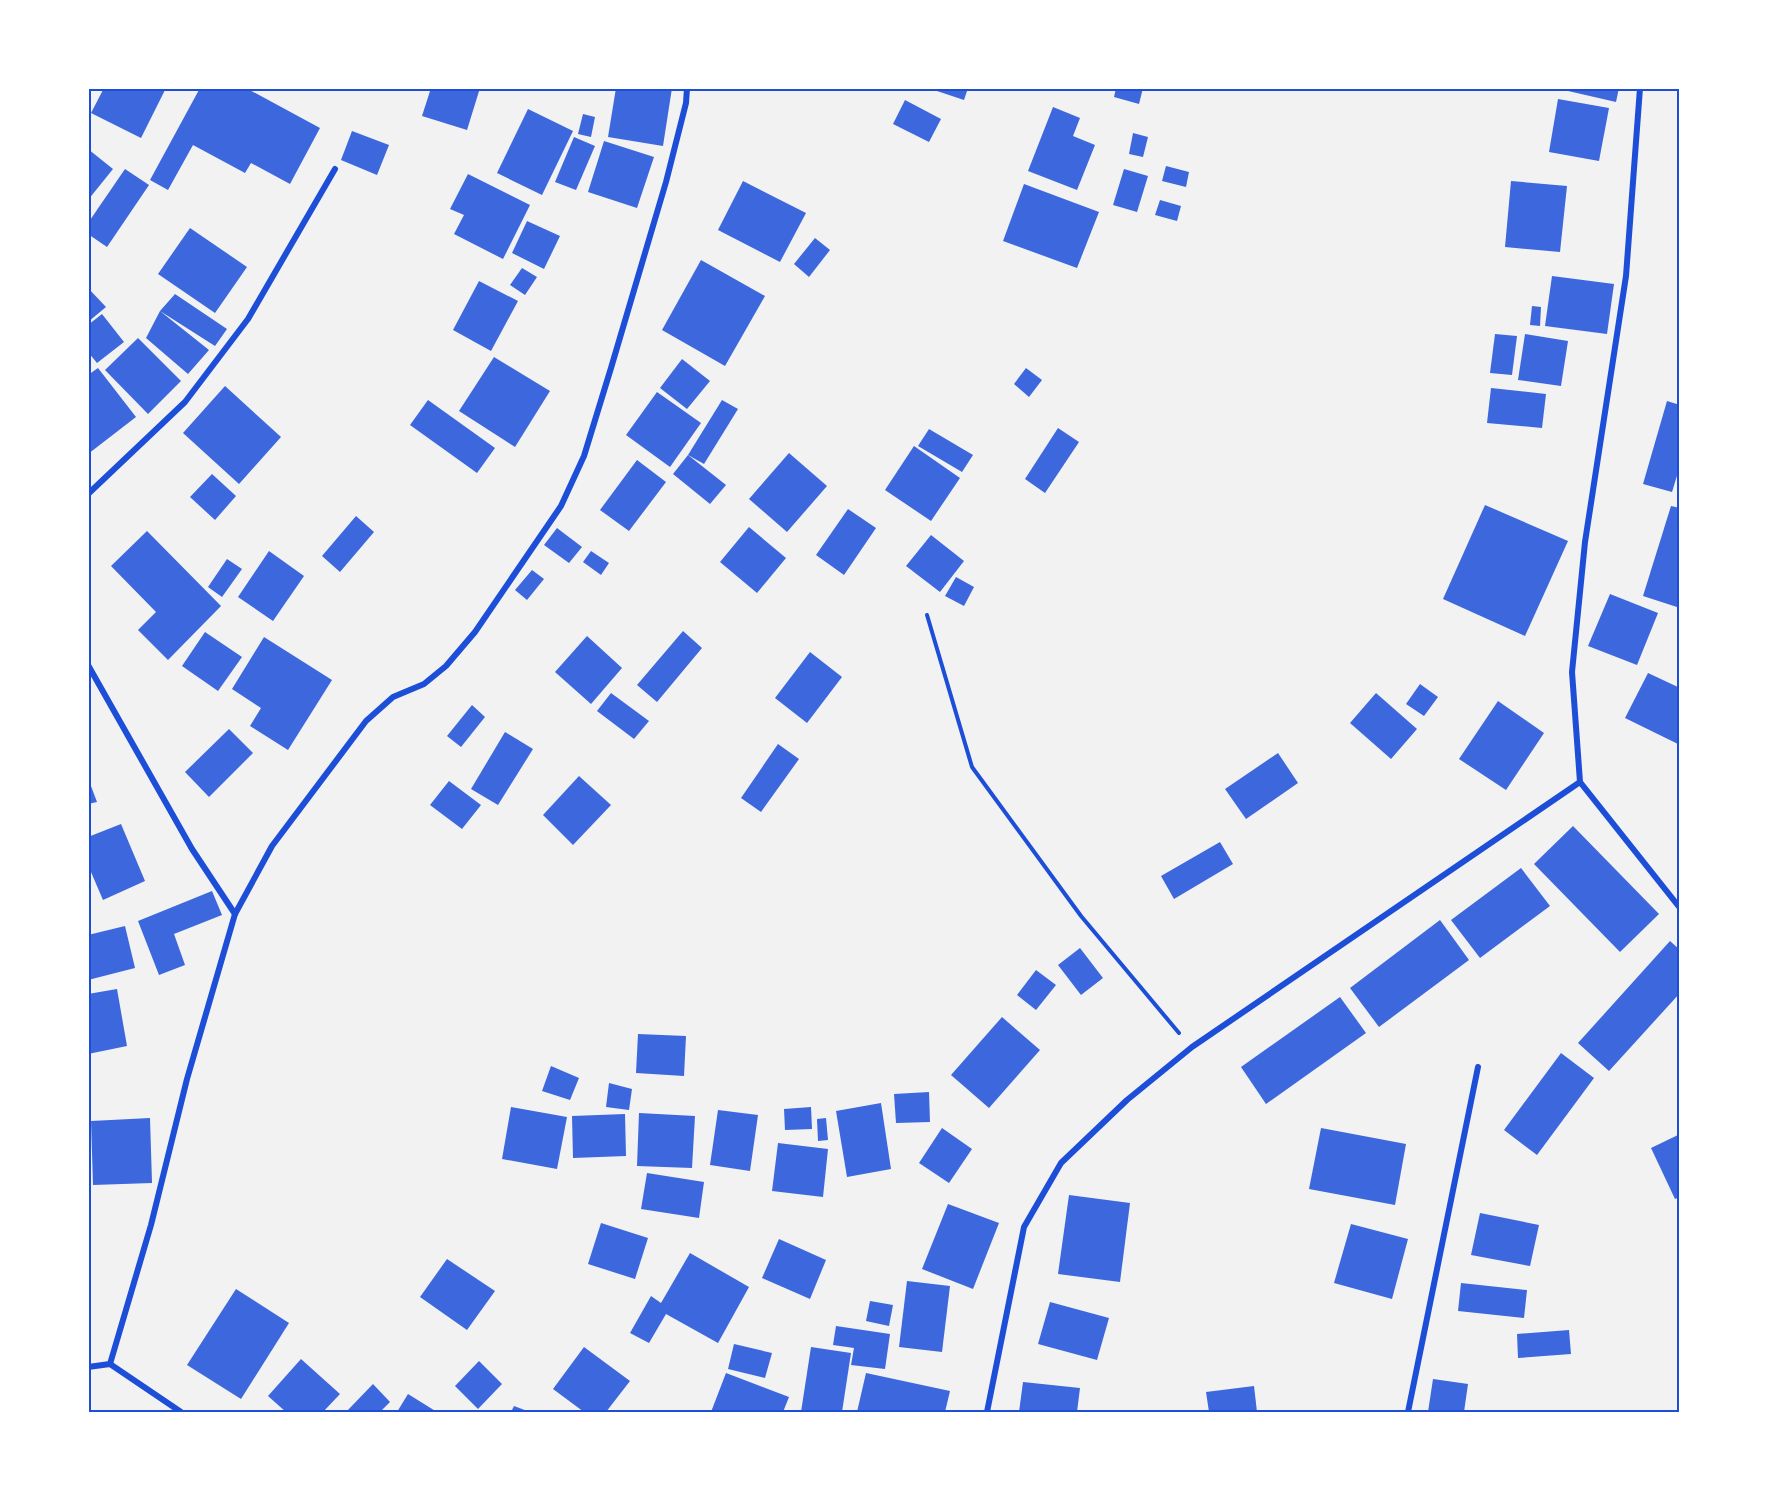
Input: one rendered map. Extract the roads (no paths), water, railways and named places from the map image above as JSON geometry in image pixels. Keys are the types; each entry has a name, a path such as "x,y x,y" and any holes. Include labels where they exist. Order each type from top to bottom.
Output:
{"street":[{"path":"110,1364 151,1225 187,1079 234,914 272,846 366,721 393,697 424,684 446,666 475,632 561,506 584,456 608,379 666,182 686,103 687,88"},
{"path":"1640,88 1626,276 1585,542 1572,672 1580,782 1680,908"},
{"path":"88,494 185,402 254,309 334,170"},
{"path":"88,665 192,849 234,914"},
{"path":"987,1413 1024,1227 1061,1163 1127,1100 1191,1047 1580,782"},
{"path":"1408,1413 1478,1067"},
{"path":"88,1367 110,1364 181,1413"}]}
